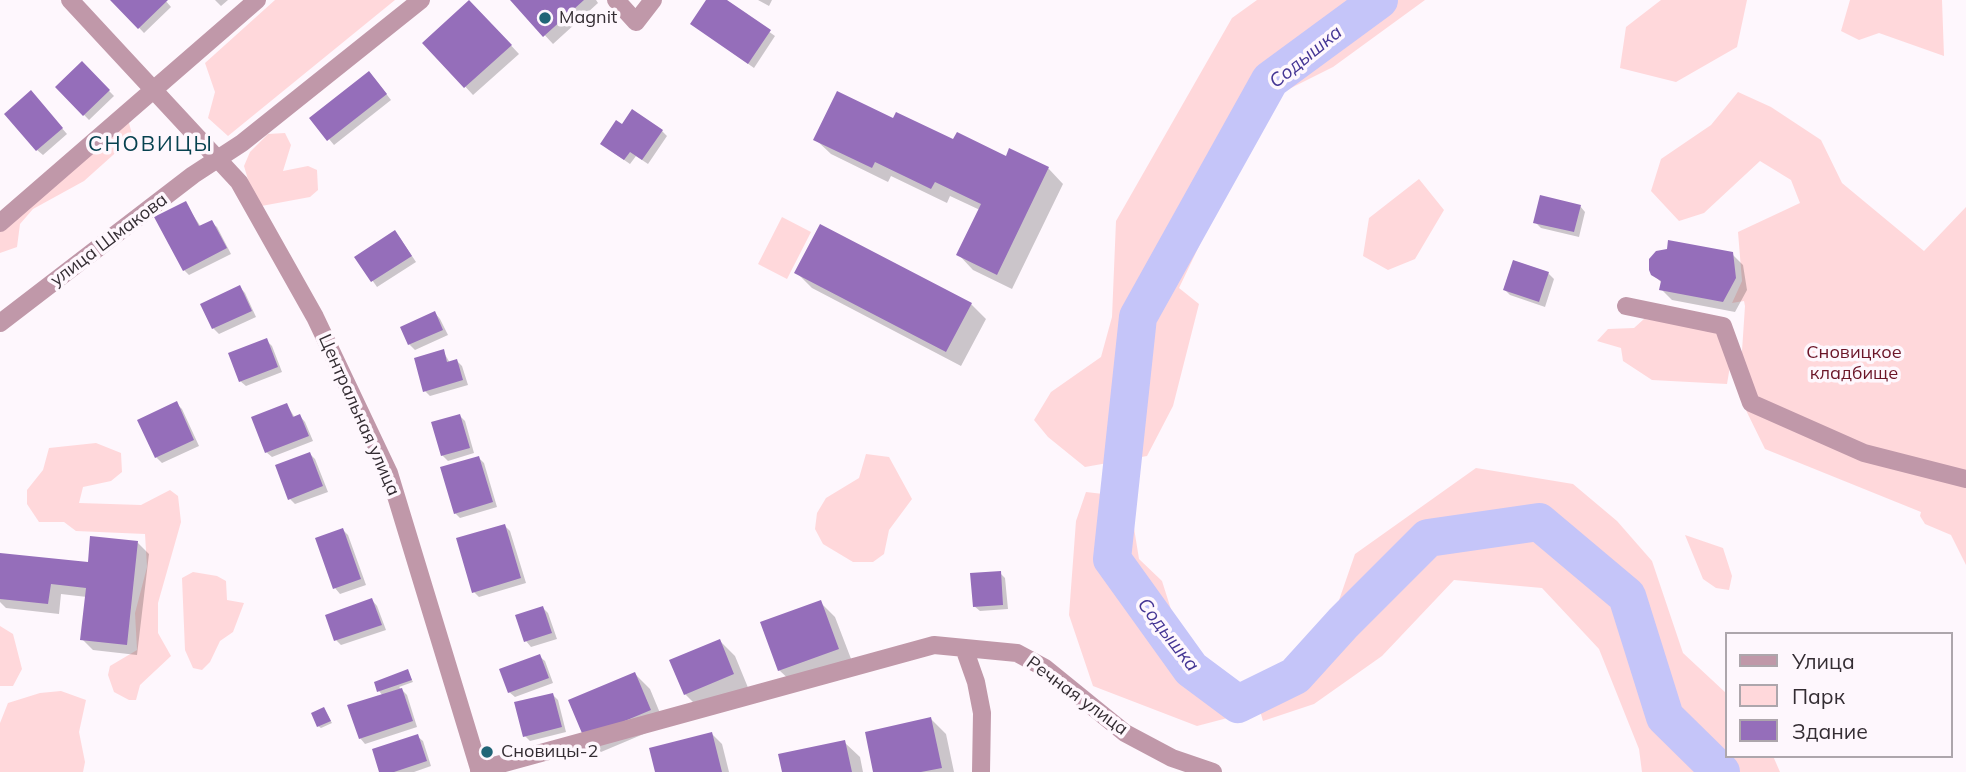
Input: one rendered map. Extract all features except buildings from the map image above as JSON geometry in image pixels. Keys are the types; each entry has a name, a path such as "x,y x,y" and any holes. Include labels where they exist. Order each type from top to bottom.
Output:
{"street":[{"path":"70,0 153,91"},
{"path":"0,223 257,0"},
{"name":"улица Шмакова","path":"0,323 132,221 242,143 421,0"},
{"path":"615,0 636,22 653,0"},
{"name":"Центральная улица","path":"153,91 239,183 315,317 389,473 480,771"},
{"path":"1626,306 1723,326 1751,403 1864,453 1966,480"},
{"name":"Речная улица","path":"480,771 934,645 1017,653 1045,668 1125,733 1172,758 1213,772"},
{"path":"964,648 976,682 982,713 981,772"}],"green space":[{"path":"275,0 395,0 228,136 208,118 215,92 205,63"},
{"path":"1257,0 1425,0 1333,67 1279,94 1222,198 1179,288 1199,304 1173,406 1147,456 1085,467 1048,437 1034,420 1051,392 1101,357 1112,317 1116,221 1232,18"},
{"path":"1661,0 1747,0 1737,47 1676,82 1620,68 1626,27"},
{"path":"1850,0 1942,0 1944,56 1879,33 1859,40 1841,31"},
{"name":"Сновицкое кладбище","path":"1738,92 1771,107 1821,140 1842,183 1924,251 1966,207 1966,565 1951,535 1925,524 1920,516 1921,512 1765,449 1739,396 1745,306 1744,301 1732,303 1742,281 1738,232 1800,203 1791,180 1760,161 1704,213 1679,221 1651,191 1661,159 1711,125"},
{"path":"127,116 132,134 122,147 84,181 33,209 20,224 17,247 0,253 0,226"},
{"path":"285,133 291,145 283,171 308,166 317,170 318,190 310,197 256,207 244,166 250,152 268,134"},
{"path":"1419,179 1444,210 1415,259 1388,270 1363,256 1369,218"},
{"path":"782,217 811,232 787,279 758,264"},
{"path":"1644,319 1716,326 1732,354 1727,384 1652,380 1623,361 1621,348 1597,341 1608,329 1634,328"},
{"path":"96,443 121,453 122,472 111,481 83,487 79,503 141,505 170,490 178,496 181,522 158,603 158,633 171,656 140,685 136,700 129,700 114,692 108,675 110,666 137,650 135,613 147,567 145,534 76,531 64,522 39,522 27,504 27,490 43,470 49,448"},
{"path":"866,454 889,457 912,499 889,530 884,554 873,562 853,562 823,544 815,529 817,513 826,498 859,478"},
{"path":"1476,468 1573,484 1617,521 1652,561 1683,653 1724,691 1724,758 1774,758 1780,772 1642,772 1639,749 1599,649 1542,588 1454,580 1382,656 1314,704 1263,721 1258,704 1310,684 1355,554"},
{"path":"1086,492 1129,497 1139,559 1162,581 1175,622 1239,715 1197,726 1093,686 1069,615 1076,521"},
{"path":"1685,535 1723,548 1732,576 1729,590 1716,588 1703,579"},
{"path":"193,572 217,576 226,581 227,600 244,603 233,632 220,641 210,662 202,670 193,668 185,650 182,578"},
{"path":"0,626 13,634 22,669 13,686 0,686"},
{"path":"61,691 86,700 79,732 85,762 83,772 0,772 0,723 8,703 40,693"}],"waterway":[{"name":"Содышка","path":"1379,0 1270,80 1138,317 1112,559 1191,669 1238,704 1295,676 1343,623 1428,538 1539,522 1627,596 1665,717 1721,772"}],"place":[{"name":"Magnit","path":"545,18"},
{"name":"Сновицы-2","path":"487,752"}],"district":[{"name":"СНОВИЦЫ","path":"151,145"}]}
